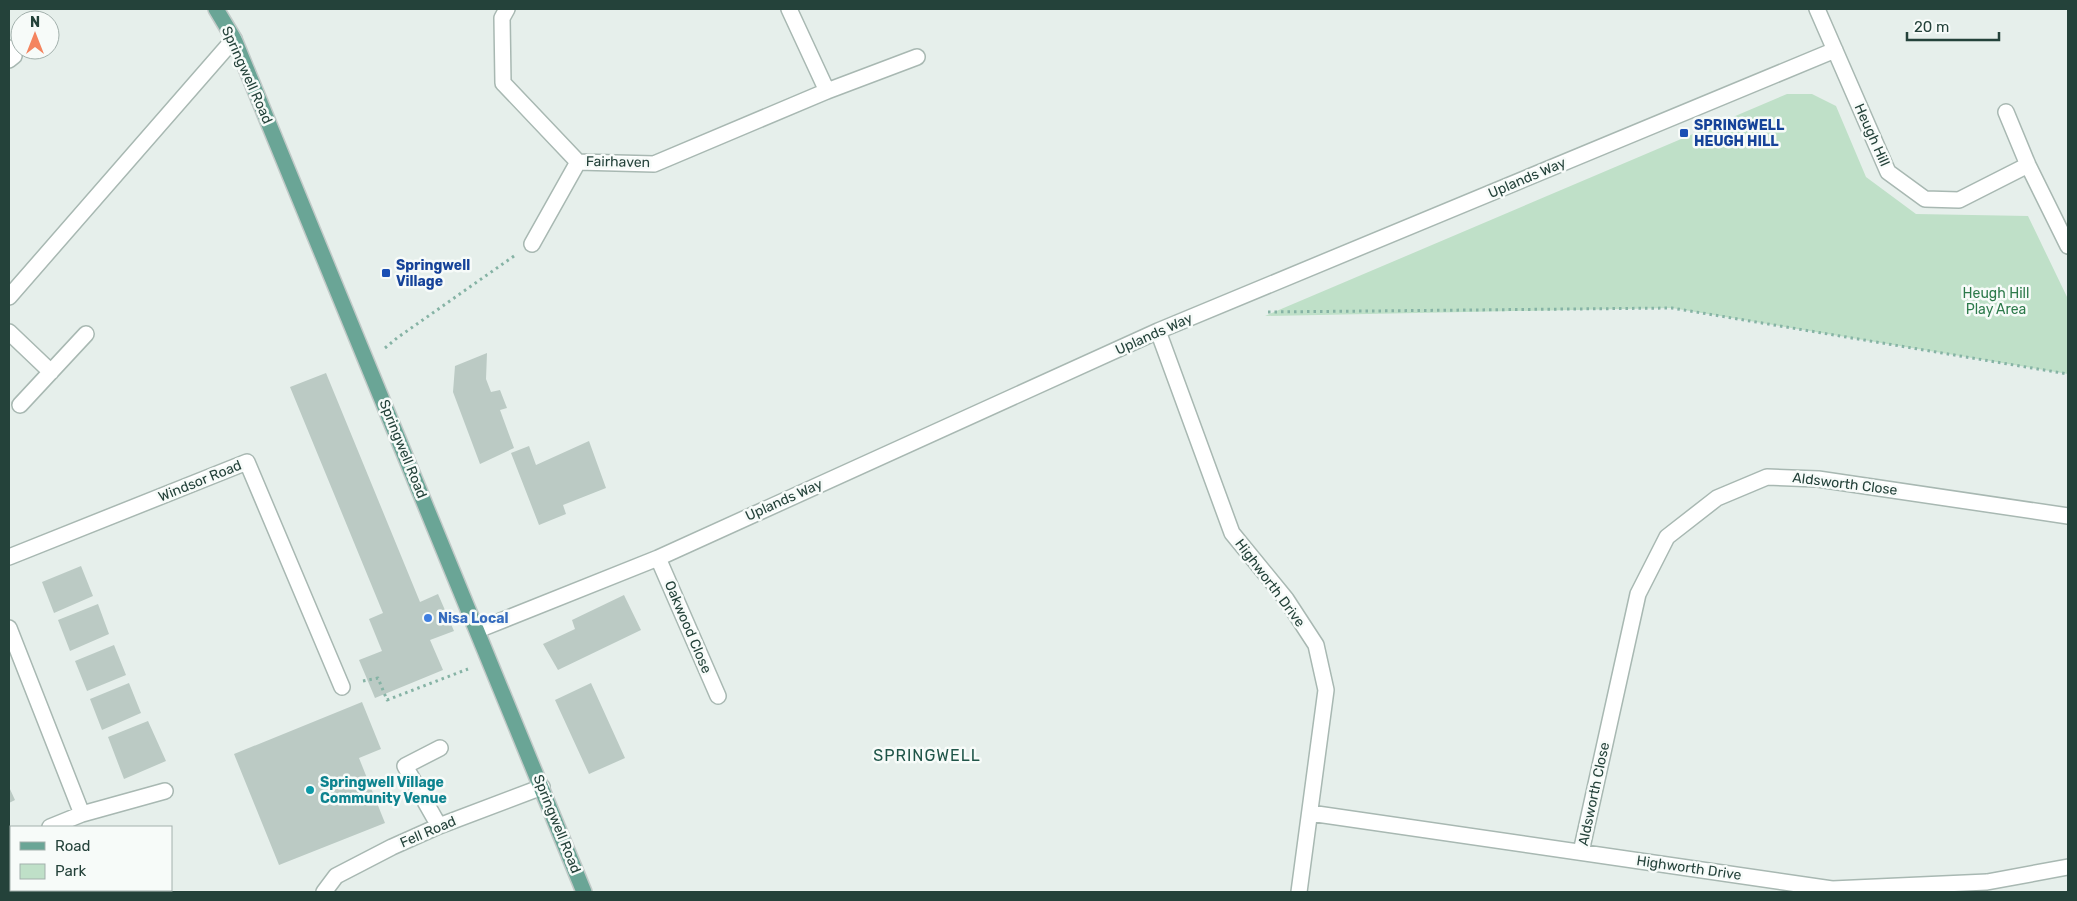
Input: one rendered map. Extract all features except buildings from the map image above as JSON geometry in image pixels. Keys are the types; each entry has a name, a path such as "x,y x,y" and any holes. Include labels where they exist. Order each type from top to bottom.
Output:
{"main road":[{"name":"Springwell Road","path":"216,9 234,39 584,892"}],"street":[{"name":"Fairhaven","path":"507,9 502,18 503,84 578,162 654,164 828,91 917,57"},
{"path":"789,9 828,91"},
{"name":"Heugh Hill","path":"1817,9 1888,172 1925,199 1959,200 2028,165"},
{"path":"9,297 234,39"},
{"path":"9,48 14,56 9,60"},
{"name":"Uplands Way","path":"478,630 658,558 1158,331 1835,50"},
{"path":"2006,112 2028,165 2068,246"},
{"path":"532,244 578,162"},
{"name":"Highworth Drive","path":"1158,331 1232,532 1286,599 1316,645 1326,690 1300,892"},
{"path":"9,332 51,372"},
{"path":"20,406 86,334"},
{"name":"Windsor Road","path":"9,557 247,462 342,687"},
{"name":"Aldsworth Close","path":"1581,852 1638,594 1667,537 1717,498 1767,477 1818,478 2068,516"},
{"name":"Oakwood Close","path":"658,558 718,696"},
{"path":"9,628 82,814"},
{"path":"439,826 405,766 440,748"},
{"name":"Fell Road","path":"324,892 336,876 439,826 542,787"},
{"path":"52,826 82,814 165,791"},
{"name":"Highworth Drive","path":"1310,813 1832,889 1987,882 2068,867"}],"path":[{"path":"367,363 397,338 532,244"},
{"path":"1261,312 1672,308 2068,374"},
{"path":"342,687 378,678 387,700 490,661"}],"green space":[{"name":"Heugh Hill Play Area","path":"1787,94 1812,94 1836,106 1866,177 1916,214 2028,216 2068,299 2068,374 1672,308 1265,316"}],"place":[{"name":"SPRINGWELL HEUGH HILL","path":"1684,133"},
{"name":"Springwell Village","path":"386,273"},
{"name":"Nisa Local","path":"428,618"},
{"name":"Springwell Village Community Venue","path":"310,790"}],"district":[{"name":"SPRINGWELL","path":"927,755"}]}
